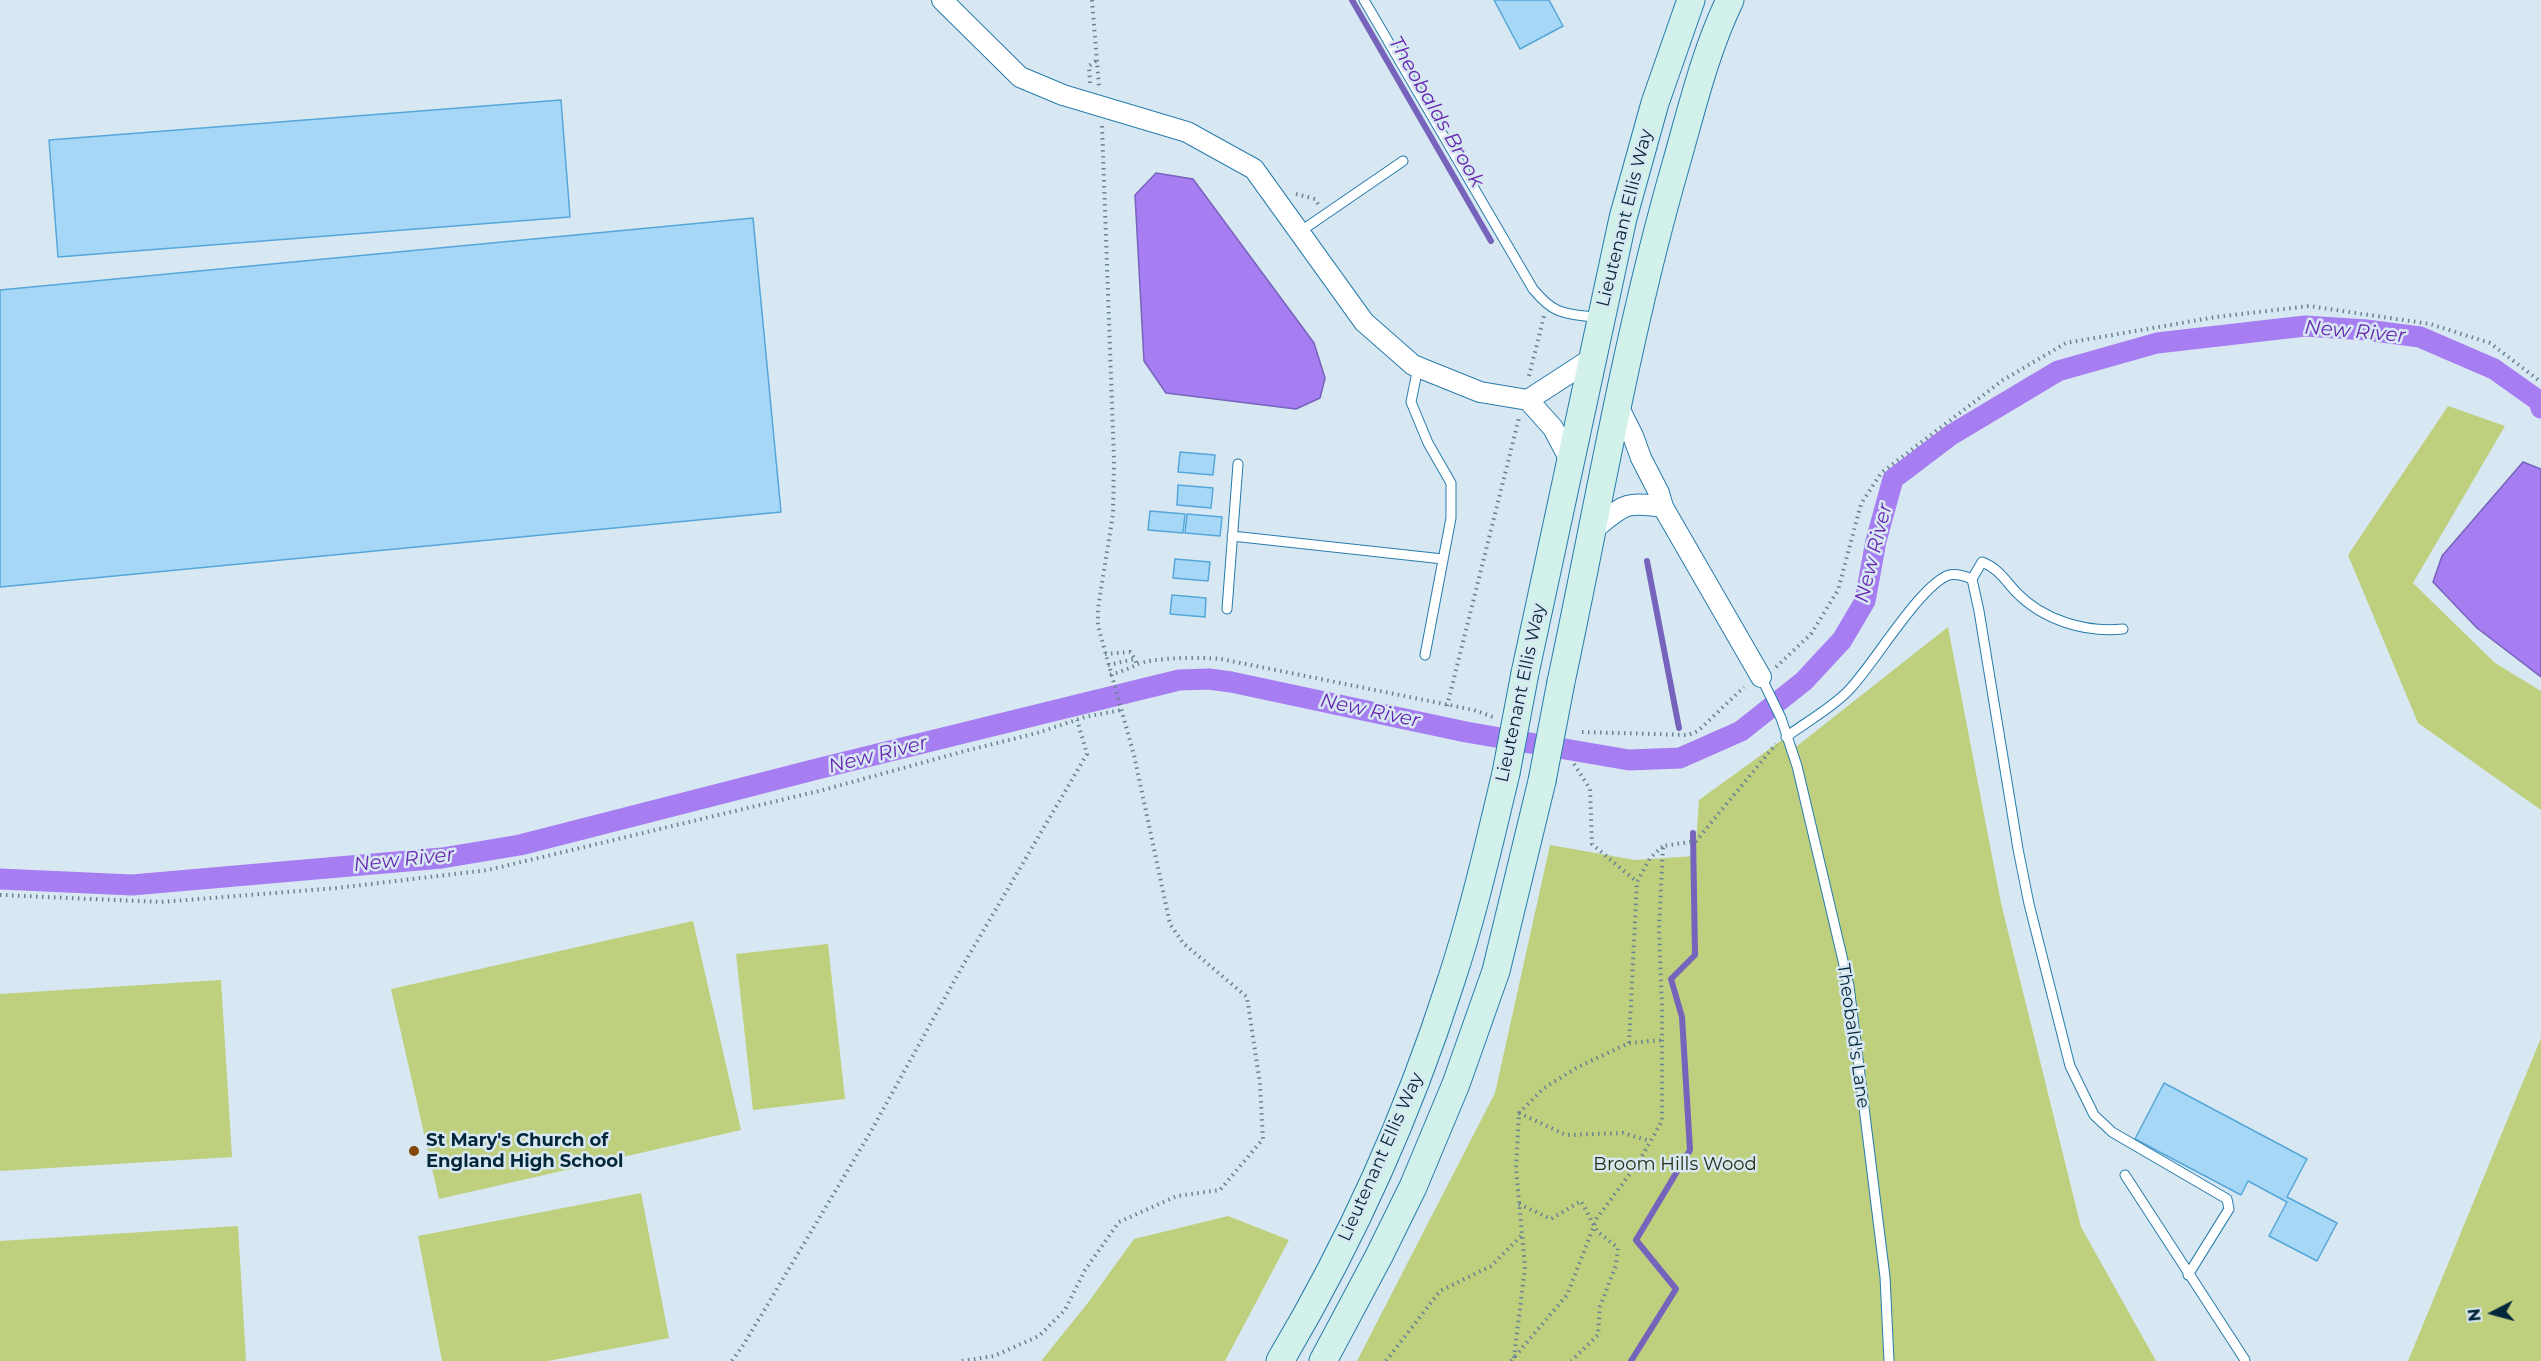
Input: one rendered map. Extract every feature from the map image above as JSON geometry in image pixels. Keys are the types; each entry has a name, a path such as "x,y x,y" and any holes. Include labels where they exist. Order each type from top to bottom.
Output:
{"main road":[{"name":"Lieutenant Ellis Way","path":"1280,1361 1308,1314 1380,1168 1416,1081 1450,984 1485,865 1506,773 1591,359 1623,218 1652,114 1690,0"},
{"name":"Lieutenant Ellis Way","path":"1323,1361 1403,1207 1456,1084 1496,971 1542,781 1618,406 1657,231 1714,34 1730,0"}],"street":[{"path":"942,0 1020,77 1063,95 1187,132 1254,169 1301,231 1364,322 1418,367 1480,392 1526,400 1553,428 1570,460"},
{"path":"1526,400 1552,386 1576,367 1591,359"},
{"path":"1618,406 1634,436 1641,458 1663,507 1767,679"},
{"path":"1594,529 1625,505 1638,502 1663,507"}],"lane":[{"path":"1364,0 1527,278 1547,306 1560,312 1600,318"},
{"path":"1301,231 1403,161"},
{"path":"1418,367 1412,402 1428,443 1452,483 1451,518 1425,655"},
{"path":"1227,609 1238,464"},
{"path":"1232,536 1443,559"},
{"path":"2123,629 2083,628 2055,619 2019,594 1994,566 1982,562 1972,579 2018,849 2032,916 2070,1066 2094,1115 2112,1132 2228,1198 2229,1209 2188,1275"},
{"path":"1786,737 1847,692 1925,592 1950,575 1972,579"},
{"name":"Theobald's Lane","path":"1767,679 1797,766 1849,986 1885,1277 1889,1361"},
{"path":"2125,1175 2245,1360"}],"path":[{"path":"1092,0 1099,94"},
{"path":"1090,92 1089,66 1097,60"},
{"path":"962,1361 994,1356 1039,1336 1065,1310 1084,1270 1119,1222 1177,1196 1220,1190 1263,1139 1260,1084 1247,997 1183,943 1170,924 1134,755 1098,626 1098,608 1113,514 1114,460 1102,130"},
{"path":"1447,706 1526,400 1547,306"},
{"path":"1767,679 1810,634 1838,590 1862,504 1881,473 2002,380 2066,343 2216,317 2309,306 2430,324 2490,343 2541,382"},
{"path":"1105,654 1130,652 1137,664"},
{"path":"1110,675 1129,670 1137,664 1193,657 1221,658 1474,710 1501,720"},
{"path":"1108,665 1135,658"},
{"path":"1582,732 1688,735 1698,731 1727,705 1737,692"},
{"path":"0,895 161,902 337,888 488,870 823,790 965,750 1121,710"},
{"path":"732,1361 870,1133 962,967 1087,754 1077,720"},
{"path":"1629,1043 1637,882 1650,858 1664,846 1696,841 1771,748 1786,737"},
{"path":"1574,764 1590,789 1592,844 1637,882"},
{"path":"1513,1360 1567,1295 1597,1218 1638,1162 1662,1121 1659,929 1664,846"},
{"path":"1513,1360 1525,1267 1515,1168 1519,1113 1544,1088 1578,1067 1629,1043 1662,1040"},
{"path":"1519,1113 1566,1135 1623,1133 1650,1141"},
{"path":"1519,1204 1551,1219 1581,1202 1594,1226 1618,1248 1616,1265 1600,1307 1598,1335 1571,1361"},
{"path":"1386,1361 1440,1291 1491,1266 1522,1235"}],"green space":[{"path":"2448,406 2505,426 2413,583 2495,663 2541,691 2541,810 2418,723 2348,555"},
{"name":"Broom Hills Wood","path":"1948,627 2001,903 2081,1227 2156,1361 1357,1361 1495,1093 1550,845 1635,860 1695,856 1699,800 1786,737 1797,746"},
{"path":"693,921 741,1130 439,1199 391,989"},
{"path":"828,944 845,1099 753,1110 736,954"},
{"path":"221,980 232,1157 0,1171 0,994"},
{"path":"2541,1038 2541,1361 2408,1361"},
{"path":"641,1193 669,1338 548,1361 442,1361 418,1236"},
{"path":"1228,1216 1289,1240 1225,1361 1041,1361 1087,1304 1134,1239"},
{"path":"238,1226 246,1361 0,1361 0,1241"}],"shaded area":[{"path":"1156,173 1193,179 1314,343 1325,378 1320,398 1296,409 1166,393 1144,361 1135,195"},
{"path":"2523,462 2541,469 2541,677 2477,628 2433,582 2442,556"}],"building":[{"path":"1494,0 1549,0 1563,26 1520,49"},
{"path":"561,100 570,217 58,257 49,140"},
{"path":"753,218 781,512 0,587 0,290"},
{"path":"1180,452 1215,455 1213,475 1178,472"},
{"path":"1178,485 1213,488 1211,508 1177,505"},
{"path":"1150,511 1185,514 1183,533 1148,530"},
{"path":"1187,514 1222,517 1220,536 1185,533"},
{"path":"1175,559 1210,562 1208,581 1173,578"},
{"path":"1172,595 1206,598 1205,617 1170,614"},
{"path":"2164,1083 2307,1159 2287,1197 2337,1223 2317,1261 2269,1236 2287,1202 2248,1181 2241,1195 2135,1139"}],"waterway":[{"name":"Theobalds Brook","path":"1352,0 1491,241"},
{"name":"New River","path":"0,879 132,885 442,858 520,845 1179,680 1209,679 1231,682 1466,732 1629,760 1680,758 1741,731 1804,681 1842,640 1865,601 1876,541 1893,479 1951,435 2058,371 2157,343 2305,326 2366,330 2420,337 2494,369 2539,401 2541,408"},
{"name":"Theobalds Brook","path":"1647,561 1679,728"},
{"name":"Theobalds Brook","path":"1631,1361 1676,1289 1636,1240 1690,1150 1682,1017 1671,979 1695,955 1693,833"}],"place":[{"name":"St Mary's Church of England High School","path":"414,1151"}]}
